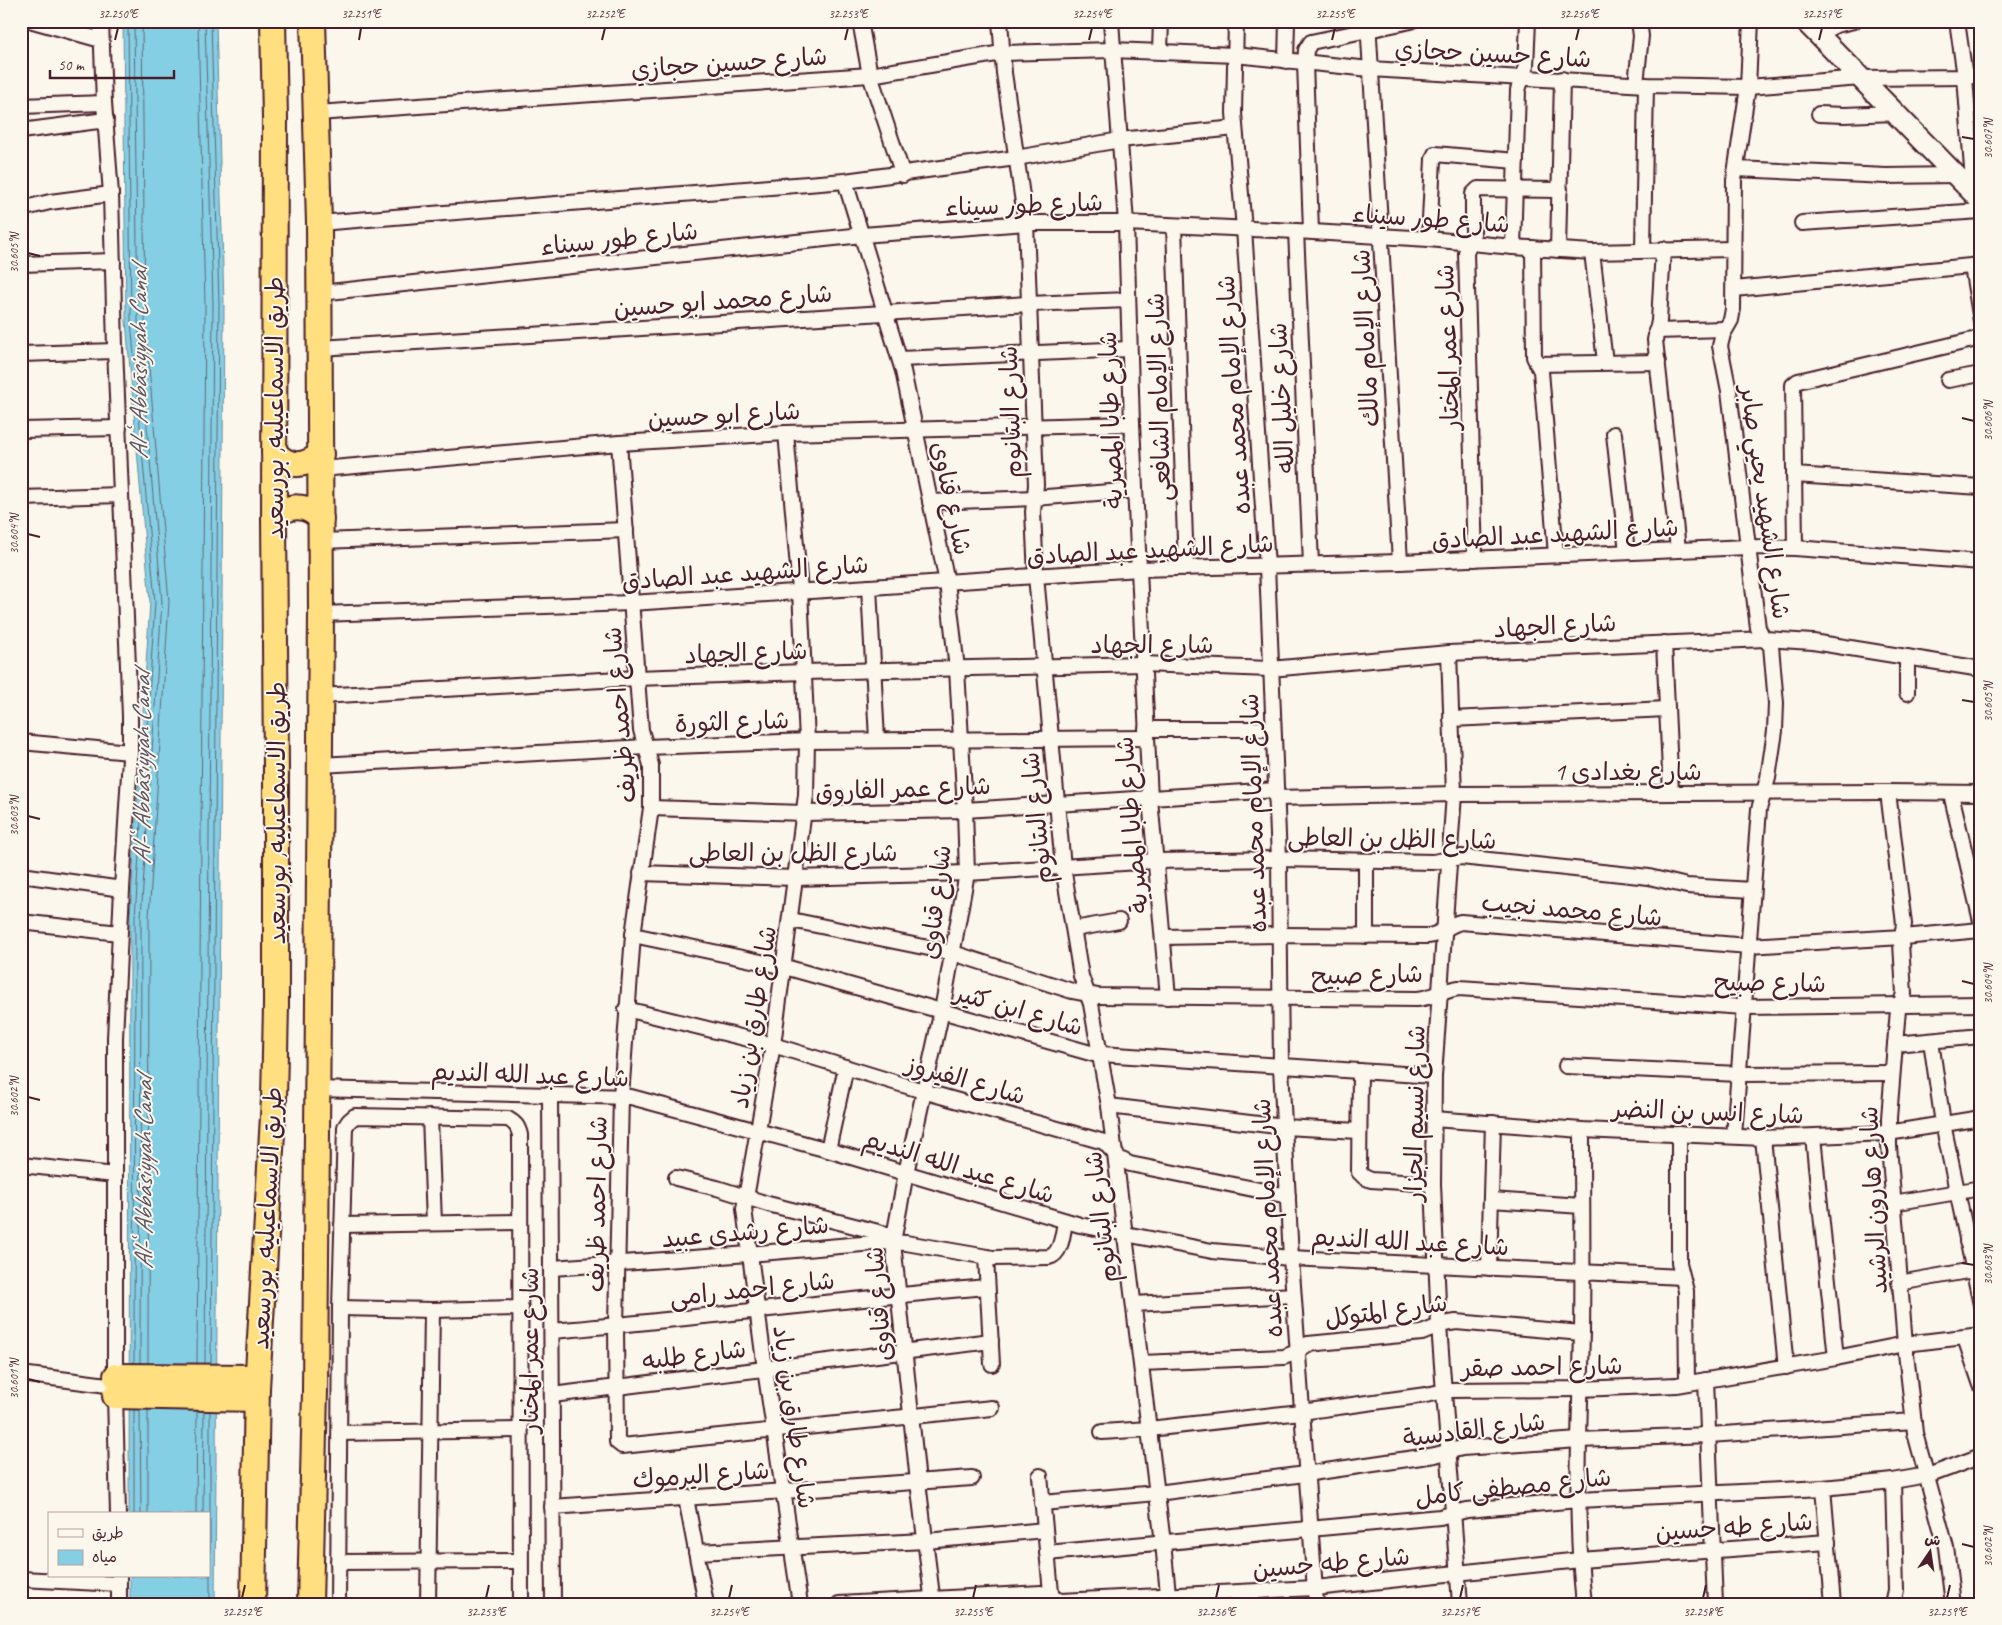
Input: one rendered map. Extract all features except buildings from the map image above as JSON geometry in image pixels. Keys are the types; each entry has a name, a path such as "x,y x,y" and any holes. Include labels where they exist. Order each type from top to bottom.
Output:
{"highway":[{"name":"طريق الاسماعيليه, بورسعيد","path":"253,1604 257,1388 274,1099 276,1006 275,118 273,21"},
{"name":"طريق الاسماعيليه, بورسعيد","path":"310,1604 315,1381 321,614 320,292 317,113 313,21"},
{"path":"274,451 279,457 292,464 321,462"},
{"path":"274,519 279,513 294,507 309,509 321,530"},
{"path":"118,1386 257,1388"}],"main road":[{"path":"1812,28 1979,202"}],"street":[{"path":"32,21 101,40"},
{"path":"101,21 114,261 115,351 130,680 130,752 119,933 115,1038 114,1175 118,1512"},
{"path":"860,21 870,75 904,174"},
{"name":"شارع البتانوم","path":"1000,21 1002,53 1026,223 1036,485 1033,512 1036,576 1056,804 1063,867 1081,976 1088,995 1101,1055 1116,1155 1163,1543 1168,1599"},
{"name":"شارع طابا المصرية","path":"1110,21 1126,223 1132,424 1146,733 1155,861 1168,997"},
{"path":"1160,51 1161,21"},
{"name":"شارع الإمام محمد عبده","path":"1236,21 1235,128 1268,566 1278,859 1281,1067 1284,1127 1305,1474 1316,1604"},
{"path":"1286,60 1287,21"},
{"path":"1311,231 1305,63 1307,47 1312,42 1368,25 1411,21"},
{"path":"1512,247 1518,90 1526,66 1528,21"},
{"path":"1639,21 1641,36 1643,249"},
{"name":"شارع الشهيد يحيي صابر","path":"1734,1136 1759,809 1768,778 1775,731 1776,704 1772,650 1758,628 1731,400 1720,346 1732,315 1736,169 1748,87 1750,21"},
{"path":"1812,28 1854,21"},
{"path":"1802,223 1979,202 1957,21"},
{"name":"شارع الإمام مالك","path":"1368,25 1400,562"},
{"name":"شارع حسين حجازي","path":"317,113 870,75 1002,53 1112,50 1235,55 1370,69 1641,85 1748,87 1861,78 1965,77 1981,75"},
{"path":"1558,250 1562,79"},
{"path":"21,106 104,103"},
{"path":"1818,114 1895,113"},
{"path":"21,131 106,120"},
{"path":"319,223 845,181 1016,158 1120,140 1235,128"},
{"path":"1429,238 1432,159 1436,154 1516,161"},
{"path":"1736,169 1886,176 1956,176"},
{"name":"شارع قناوى","path":"845,181 900,359 947,582 957,669 966,810 967,873 942,1010 923,1091 894,1239 904,1352 932,1601"},
{"name":"شارع عمر المختار","path":"1475,559 1466,253 1473,234 1474,192 1478,189 1560,190"},
{"path":"21,209 50,202 111,194"},
{"name":"شارع طور سيناء","path":"320,292 862,235 1026,223 1126,223 1296,230 1429,238 1512,247 1592,252 1643,249 1733,249"},
{"name":"شارع الإمام الشافعى","path":"1174,226 1186,568"},
{"name":"شارع خليل الله","path":"1296,230 1311,564"},
{"path":"1533,248 1534,357 1541,372 1556,555"},
{"path":"1664,249 1663,278 1655,340 1678,550"},
{"path":"1592,252 1605,362"},
{"path":"21,264 114,261"},
{"path":"1734,289 1976,265 1981,321"},
{"name":"شارع محمد ابو حسين","path":"320,348 886,312 1128,300"},
{"path":"1656,331 1725,329"},
{"path":"1795,548 1792,388 1795,383 1981,338"},
{"path":"900,359 1030,352 1130,350"},
{"path":"21,354 115,351"},
{"path":"1537,364 1658,362"},
{"path":"1948,380 1981,374"},
{"name":"شارع ابو حسين","path":"321,462 786,433 1132,424"},
{"path":"21,430 119,428"},
{"name":"شارع طارق بن زياد","path":"786,433 800,590 807,741 805,813 785,966 773,1045 744,1197 744,1215 800,1604"},
{"path":"1614,434 1627,552"},
{"name":"شارع احمد ظريف","path":"619,443 641,730 651,765 651,808 640,873 633,935 621,1096 616,1326 617,1442 620,1446 992,1408"},
{"path":"1794,475 1981,487"},
{"path":"930,502 1034,498 1135,490"},
{"path":"21,498 121,495"},
{"path":"321,530 626,530"},
{"name":"شارع الشهيد عبد الصادق","path":"321,614 632,603 800,590 1139,569 1400,562 1748,547 1795,548 1981,562"},
{"path":"870,587 877,740"},
{"name":"شارع الجهاد","path":"320,696 637,678 804,672 1143,664 1270,668 1449,652 1765,639 1813,642 1981,669"},
{"path":"1664,643 1671,793"},
{"name":"شارع نسيم الجزار","path":"1449,652 1454,794 1438,994 1434,1076 1433,1184 1439,1326 1460,1604"},
{"path":"1907,657 1907,693"},
{"path":"1451,719 1667,709"},
{"name":"شارع الثورة","path":"320,765 646,747 807,741 1050,740 1146,733 1273,729"},
{"path":"21,742 130,752"},
{"name":"شارع بغدادى 1","path":"1276,794 1888,792 1981,794"},
{"name":"شارع هارون الرشيد","path":"1888,792 1904,924 1901,951 1904,994 1900,1005 1895,1044 1888,1133 1899,1283 1904,1344 1914,1421 1926,1476 1946,1547 1953,1604"},
{"name":"شارع عمر الفاروق","path":"651,808 805,813 966,810 1150,799 1276,794"},
{"path":"1951,794 1975,869 1981,921"},
{"name":"شارع الظل بن العاطى","path":"640,873 796,878 967,873 1155,861 1278,859 1433,862 1461,857 1650,877 1687,886 1752,890"},
{"path":"1366,860 1366,936"},
{"path":"21,875 122,889"},
{"name":"شارع صبيح","path":"791,920 953,953 1088,995 1417,999 1460,988 1744,1007 1981,1004"},
{"path":"1074,928 1119,921"},
{"path":"21,922 119,933"},
{"name":"شارع محمد نجيب","path":"1163,937 1279,935 1434,936 1455,923 1461,922 1748,946 1903,937 1981,930"},
{"name":"شارع ابن كثير","path":"633,935 785,966 1101,1055 1434,1076"},
{"name":"شارع الفيروز","path":"626,1009 773,1045 923,1091 1104,1142 1116,1155 1130,1164 1288,1196"},
{"path":"1895,1044 1981,1036"},
{"path":"1931,1041 1943,1124 1957,1192 1974,1241 1976,1276 1981,1305"},
{"path":"1566,1066 1738,1074 1892,1073"},
{"path":"828,1150 846,1067"},
{"path":"1360,1071 1359,1172 1371,1180 1433,1184"},
{"name":"شارع عبد الله النديم","path":"316,1090 621,1096 828,1150 1065,1221 1125,1235 1212,1251 1291,1258 1682,1277"},
{"name":"شارع عمر المختار","path":"550,1096 553,1604"},
{"path":"1109,1106 1284,1127 1359,1130"},
{"path":"338,1604 340,1308 345,1127 355,1116 508,1119 515,1123 520,1135 520,1604"},
{"path":"430,1118 434,1223"},
{"name":"شارع انس بن النضر","path":"1433,1119 1582,1130 1763,1138 1888,1133 1981,1118"},
{"path":"1489,1268 1493,1123"},
{"path":"1582,1130 1583,1273 1578,1500 1584,1604"},
{"path":"1679,1134 1679,1263 1686,1291 1688,1383"},
{"path":"1813,1137 1836,1358"},
{"path":"1763,1138 1786,1367"},
{"path":"21,1165 114,1175"},
{"path":"676,1178 894,1239"},
{"path":"1893,1203 1981,1188"},
{"path":"1491,1200 1582,1206"},
{"name":"شارع رشدى عبيد","path":"552,1268 749,1254 894,1239 986,1257 1054,1256 1059,1249 1065,1221"},
{"path":"342,1225 520,1222"},
{"path":"986,1257 992,1364"},
{"path":"1899,1283 1976,1276"},
{"name":"شارع احمد رامى","path":"552,1331 757,1311 898,1294 987,1287"},
{"path":"1134,1304 1293,1295"},
{"path":"340,1308 432,1310 521,1308"},
{"path":"428,1604 432,1310"},
{"name":"شارع المتوكل","path":"1140,1362 1284,1356 1308,1344 1422,1333 1450,1322 1582,1333"},
{"name":"شارع احمد صقر","path":"1102,1432 1148,1429 1301,1412 1457,1389 1579,1389 1688,1383 1836,1358 1904,1344 1981,1335"},
{"path":"1965,1338 1981,1385"},
{"name":"شارع طلبه","path":"552,1395 990,1341"},
{"path":"21,1374 118,1386"},
{"path":"1706,1380 1715,1604"},
{"name":"شارع القادسية","path":"1042,1503 1157,1493 1305,1474 1435,1455 1448,1450 1462,1448 1579,1440 1709,1435 1914,1421"},
{"path":"340,1433 520,1430"},
{"name":"شارع مصطفى كامل","path":"1047,1553 1440,1517 1467,1510 1578,1500 1823,1488 1894,1481 1926,1476 1981,1456"},
{"path":"1040,1476 1052,1600"},
{"name":"شارع اليرموك","path":"552,1507 972,1478"},
{"path":"1893,1604 1896,1590 1894,1481"},
{"path":"1823,1488 1833,1604"},
{"path":"686,1498 706,1604"},
{"path":"696,1552 926,1541 1045,1530"},
{"name":"شارع طه حسين","path":"839,1604 932,1601 1041,1593 1052,1600 1061,1601 1168,1599 1315,1588 1580,1560 1828,1542"},
{"path":"338,1562 520,1560"},
{"path":"21,1579 119,1580 119,1604"}],"water":[{"name":"Al-ʿAbbāsiyyah Canal","path":"123,21 216,21 224,304 215,1604 130,1604 130,1578 210,1578 210,1512 129,1512 130,917 150,602 126,321"}]}
